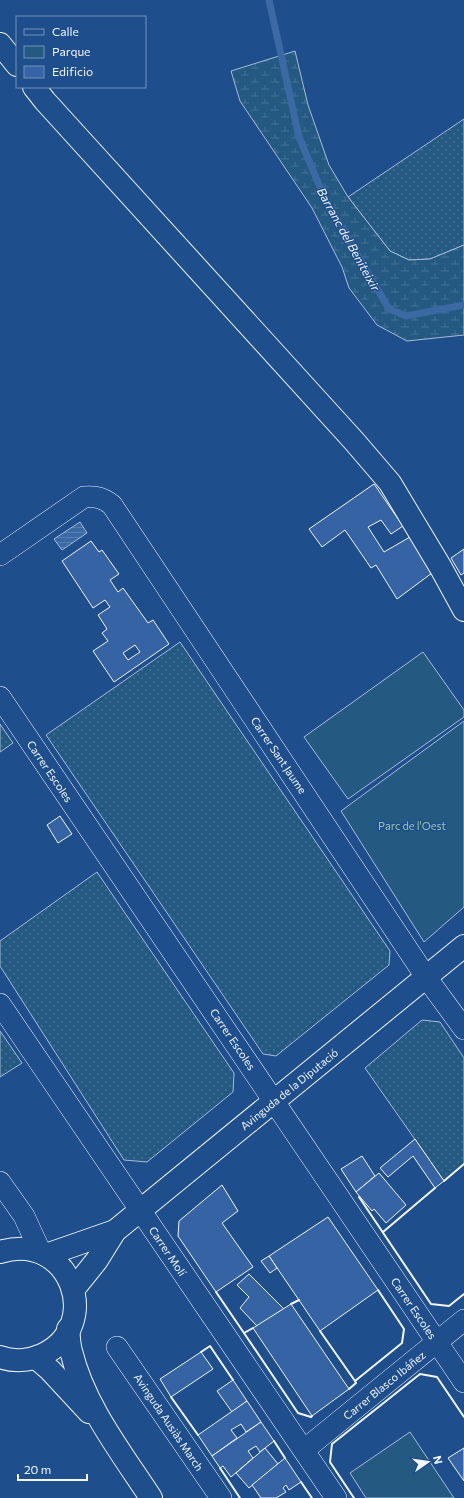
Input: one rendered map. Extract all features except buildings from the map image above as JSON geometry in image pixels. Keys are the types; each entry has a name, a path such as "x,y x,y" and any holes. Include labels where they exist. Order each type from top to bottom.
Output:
{"street":[{"path":"0,44 16,64"},
{"path":"35,88 354,441 390,483 441,568 464,610"},
{"name":"Carrer Sant Jaume","path":"0,555 84,497 96,496 112,505 426,977 464,1029"},
{"name":"Carrer Escoles","path":"0,697 464,1382"},
{"name":"Avinguda de la Diputació","path":"115,1231 464,946"},
{"name":"Carrer Molí","path":"0,1004 336,1498"},
{"path":"0,1182 24,1216 43,1254"},
{"path":"43,1254 115,1231"},
{"path":"73,1290 97,1260 115,1231"},
{"path":"0,1252 10,1249 26,1249 43,1254 55,1262 63,1270 69,1280 73,1290 75,1303 74,1316 62,1341 50,1352 36,1358 20,1361 0,1357"},
{"name":"Carrer Blasco Ibáñez","path":"304,1450 464,1320"},
{"path":"68,1329 71,1350 81,1380 90,1401 110,1438"},
{"name":"Avinguda Ausiàs March","path":"117,1347 220,1498"},
{"path":"36,1358 50,1370 80,1402 110,1438 151,1498"}],"green space":[{"path":"295,51 308,105 329,165 348,197 390,251 409,260 430,259 464,245 464,335 407,341 377,325 349,288 342,267 312,208 240,101 231,71"},
{"path":"464,119 464,245 430,259 409,260 390,251 348,197"},
{"path":"180,642 390,951 389,965 276,1056 263,1054 46,735"},
{"path":"423,652 464,710 464,717 348,799 304,737"},
{"name":"Parc de l'Oest","path":"464,721 464,907 424,942 341,811"},
{"path":"0,724 13,743 0,752"},
{"path":"97,872 234,1073 233,1092 147,1162 124,1160 0,966 0,941"},
{"path":"422,1020 440,1022 464,1058 464,1164 444,1181 365,1068"},
{"path":"0,1031 22,1063 0,1077"},
{"path":"410,1432 454,1498 366,1498 350,1473"}],"shaded area":[{"path":"80,522 87,533 62,550 54,539"}],"waterway":[{"name":"Barranc del Beniteixir","path":"269,0 299,137 325,199 389,309 406,316 464,305"}],"wall":[{"path":"444,1181 464,1164"},
{"path":"383,1232 435,1188"},
{"path":"359,1197 431,1304 449,1306 464,1294"},
{"path":"320,1331 355,1381 402,1343 404,1329 378,1290"},
{"path":"216,1292 244,1333"},
{"path":"291,1304 299,1300"},
{"path":"253,1328 244,1333 298,1413 312,1416"},
{"path":"201,1352 210,1346 233,1380"},
{"path":"354,1498 330,1462 332,1444 420,1374 437,1377 464,1417"},
{"path":"349,1389 356,1383 355,1381"},
{"path":"171,1397 198,1435"},
{"path":"274,1441 285,1458"},
{"path":"220,1468 240,1498"},
{"path":"301,1482 312,1498"}]}
